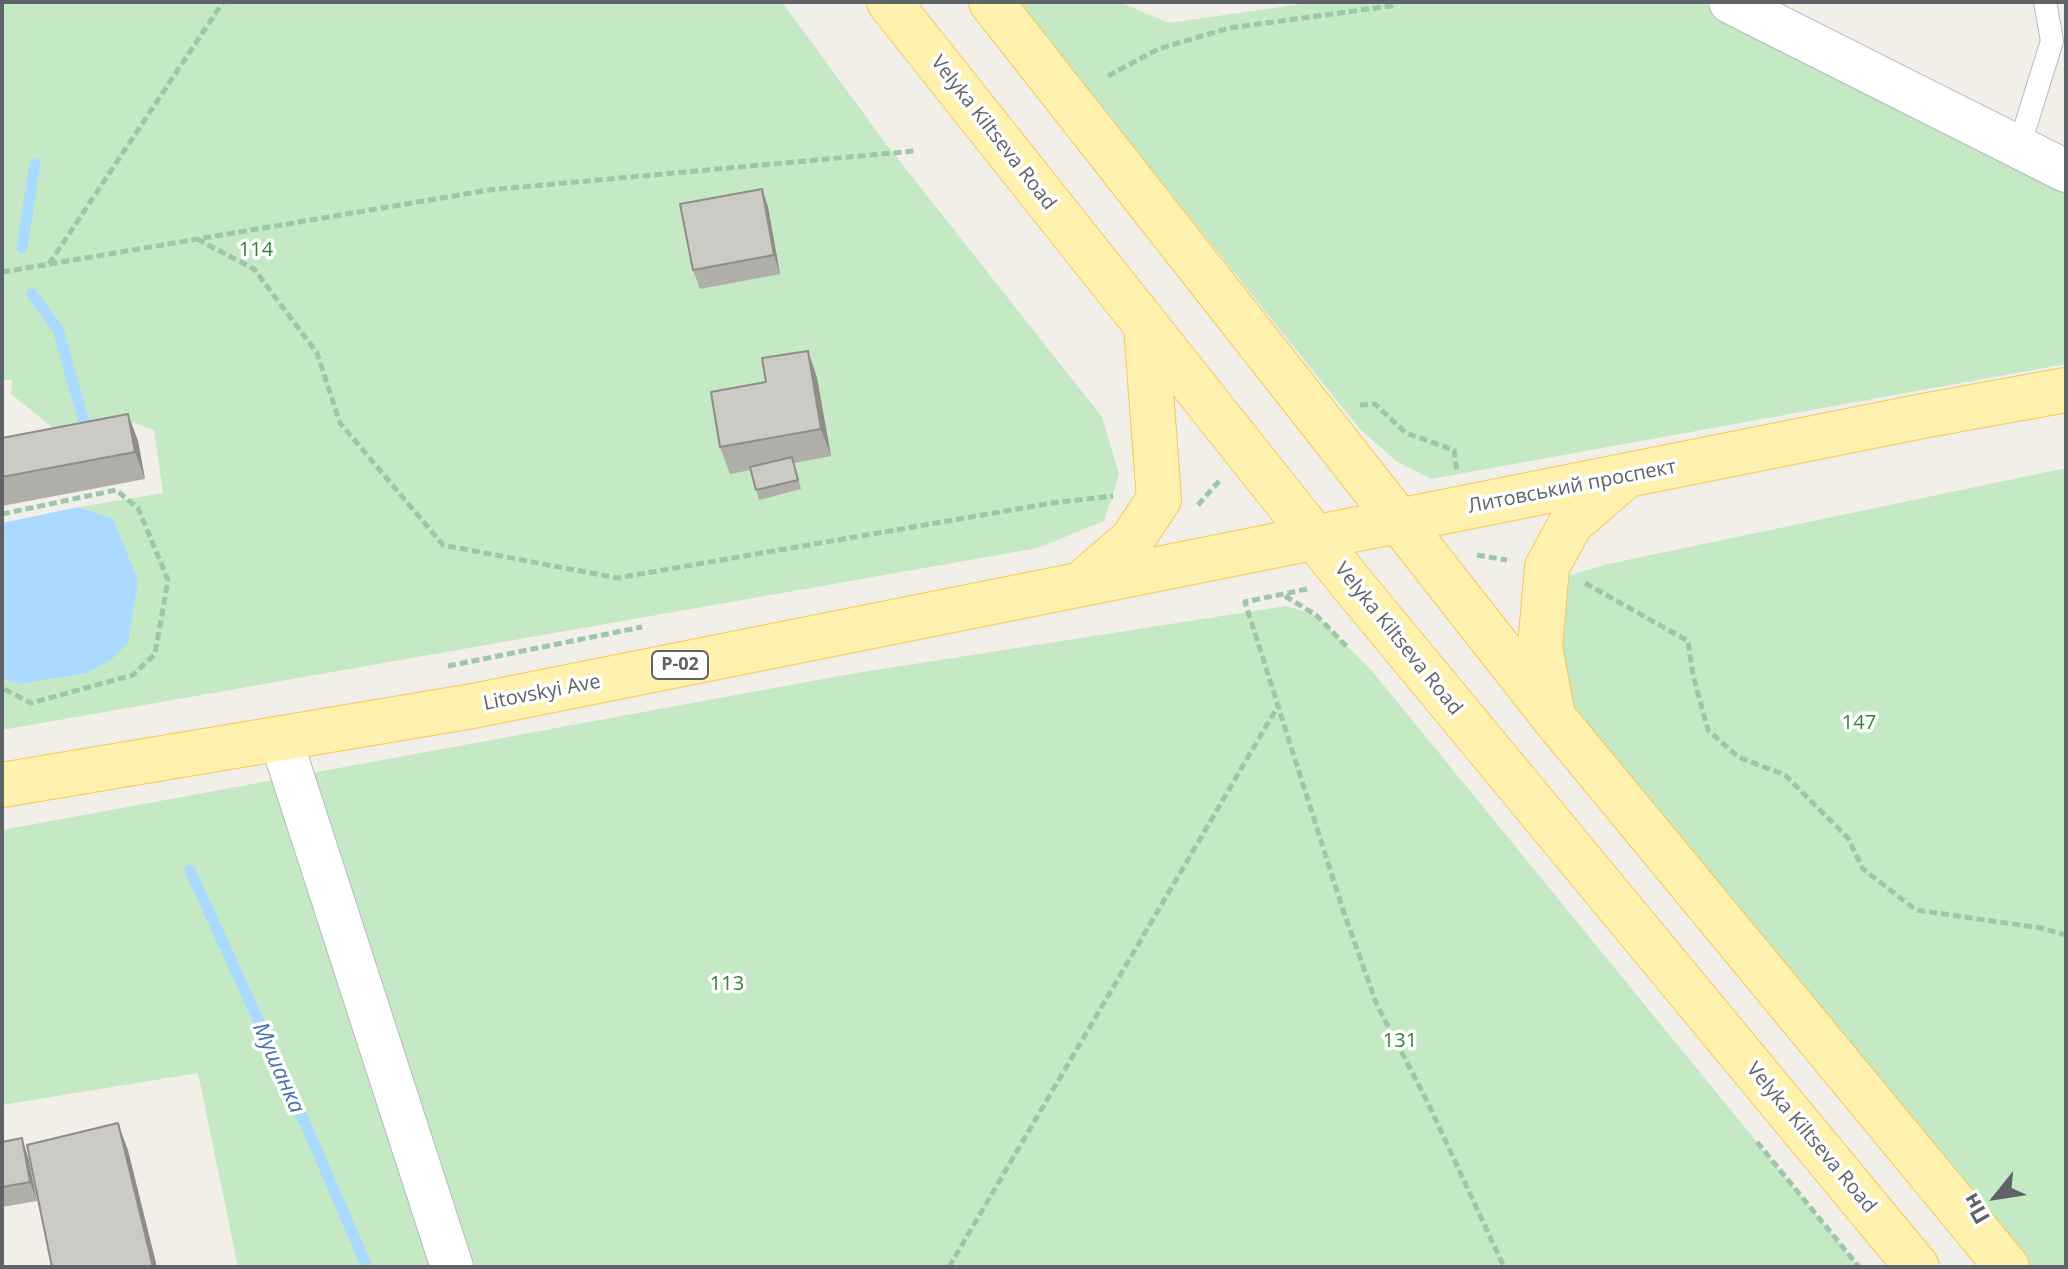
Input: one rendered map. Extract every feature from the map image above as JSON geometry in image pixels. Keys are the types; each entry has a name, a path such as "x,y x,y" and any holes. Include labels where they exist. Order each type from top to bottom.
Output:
{"main road":[{"name":"Velyka Kiltseva Road","path":"889,2 1316,539 1917,1267"},
{"path":"991,2 1554,718 2007,1267"},
{"path":"1079,586 1132,540 1159,499 1146,326"},
{"name":"Литовський проспект","path":"1079,586 2066,390"},
{"path":"1554,718 1540,647 1547,567 1571,523 1624,477"},
{"name":"Litovskyi Ave","path":"2,785 473,706 1079,586"}],"street":[{"path":"1730,2 2066,171"},
{"path":"281,740 452,1267"}],"lane":[{"path":"2019,147 2052,41 2045,2"}],"path":[{"path":"49,264 223,2"},
{"path":"1108,76 1158,49 1229,28 1391,6 1395,2"},
{"path":"2,272 489,190 914,151"},
{"path":"197,239 254,269 317,353 340,423 443,545 617,578 1052,503 1118,496"},
{"path":"1375,404 1406,433 1454,450"},
{"path":"2,514 116,490 138,508 168,580 155,654 133,675 31,703 2,688"},
{"path":"1583,582 1688,641 1693,675 1708,730 1738,757 1785,775 1848,838 1863,869 1916,910 2041,928 2066,935"},
{"path":"1284,595 1316,615"},
{"path":"1245,602 1343,910 1377,1005 1427,1101 1504,1267"},
{"path":"949,1267 1278,706"}],"green space":[{"name":"114","path":"2,2 782,2 883,140 1102,417 1119,474 1104,521 1038,548 2,730 2,679 19,684 113,519 79,507 163,493 154,430 130,422 53,428 11,394 12,380 2,380"},
{"path":"1017,2 1119,2 1169,23 1316,2 1702,2 2066,187 2066,364 1431,479 1396,461 1359,428"},
{"name":"147","path":"2066,468 2066,1267 2007,1267 1554,718 1547,567 1571,575 1608,564"},
{"name":"113","path":"1286,606 1316,615 1372,671 1859,1267 238,1267 198,1073 2,1105 2,830 850,674"}],"water":[{"path":"79,507 113,519 138,580 128,643 112,659 86,673 19,684 2,679 2,523"}],"building":[{"path":"762,189 774,255 693,270 680,204"},
{"path":"808,351 821,429 720,447 711,392 766,382 762,358"},
{"path":"128,414 135,452 2,477 2,438"},
{"path":"792,457 798,480 756,490 750,467"},
{"path":"118,1123 153,1267 52,1267 27,1145"},
{"path":"22,1138 30,1182 2,1187 2,1142"}],"waterway":[{"name":"Мушанка","path":"22,248 35,164"},
{"name":"Мушанка","path":"32,294 58,329 86,429"},
{"name":"Мушанка","path":"190,870 367,1267"}],"park label":[{"name":"131","path":"1400,1041"}]}
